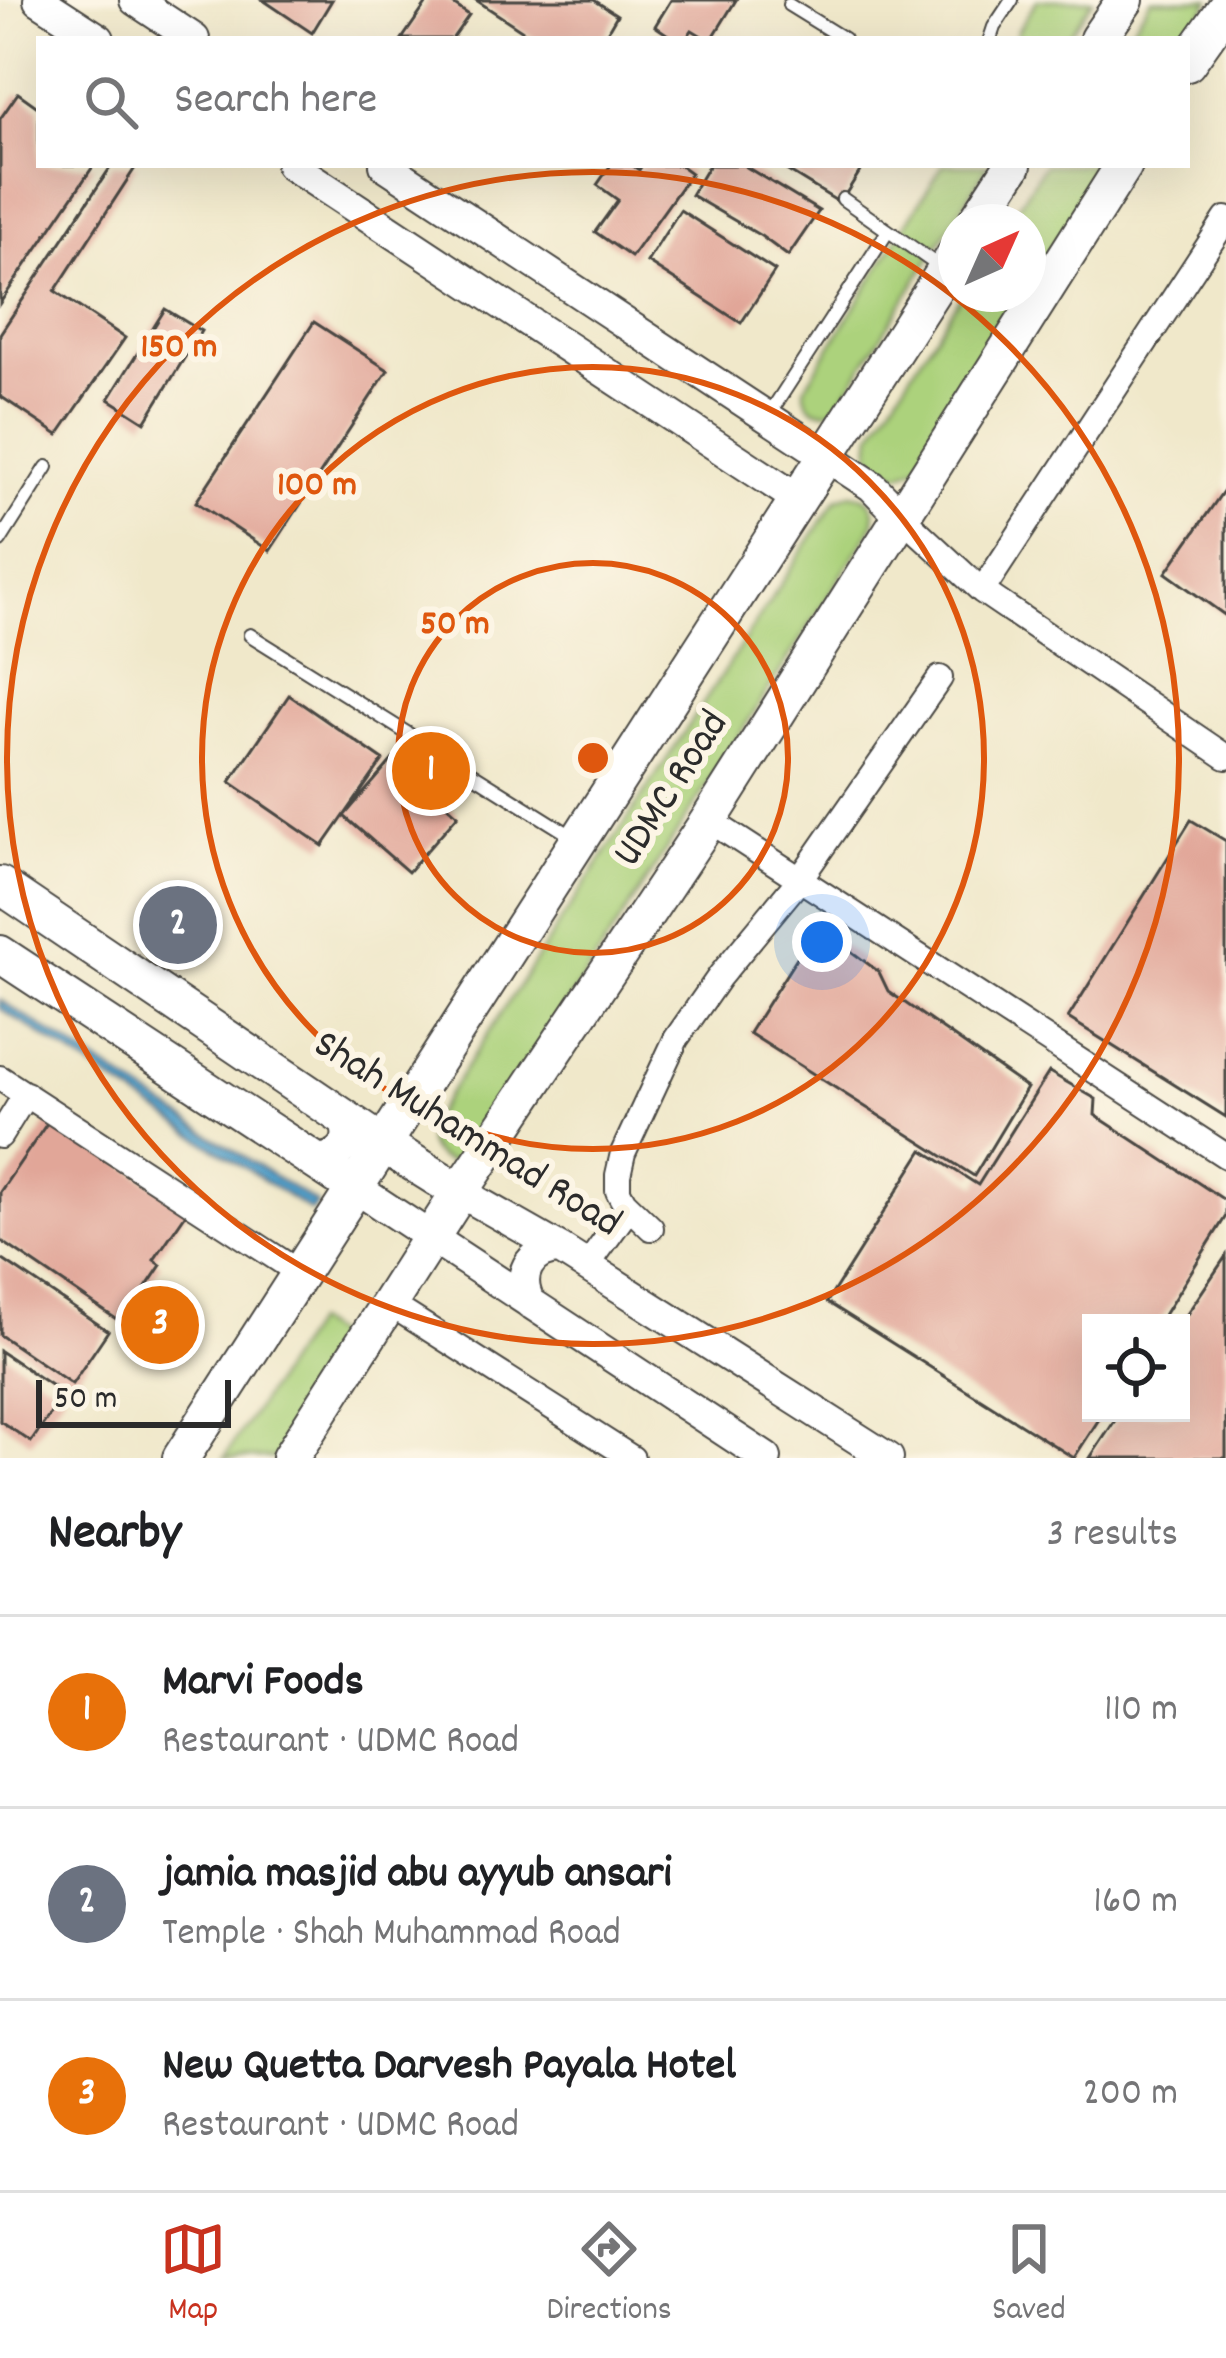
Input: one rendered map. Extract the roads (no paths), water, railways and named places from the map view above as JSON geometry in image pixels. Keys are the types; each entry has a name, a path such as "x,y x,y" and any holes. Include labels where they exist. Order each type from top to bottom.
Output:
{"main road":[{"path":"1100,36 1125,0"},
{"path":"1190,59 1226,8"},
{"path":"988,204 1011,168"},
{"name":"UDMC Road","path":"290,1458 460,1192 710,820 1122,168"},
{"name":"UDMC Road","path":"181,1458 938,283"},
{"name":"Shah Muhammad Road","path":"0,885 460,1192"},
{"path":"0,954 356,1188"}],"street":[{"path":"39,0 94,36"},
{"path":"135,0 189,36"},
{"path":"296,168 799,500"},
{"path":"390,168 872,487 982,591 1226,757"},
{"path":"982,591 1226,219"},
{"path":"651,1228 628,1209 618,1191 623,1153 676,1039 720,976 800,879 940,678"},
{"path":"710,820 1226,1156"},
{"path":"0,1078 298,1272"},
{"path":"0,1136 26,1094"},
{"path":"314,1160 331,1158 344,1146 347,1128 338,1112"},
{"path":"356,1188 766,1458"},
{"name":"Shah Muhammad Road","path":"460,1192 560,1249 888,1458"},
{"path":"587,1266 628,1209"},
{"path":"530,1304 524,1271 538,1254 560,1249"},
{"path":"390,1304 632,1458"}],"lane":[{"path":"991,36 1012,0"},
{"path":"789,5 839,36"},
{"path":"843,199 889,231 938,256"},
{"path":"767,417 889,231"},
{"path":"0,541 46,467"},
{"path":"250,635 578,841"}],"water":[{"path":"0,1000 317,1204 311,1211 0,1008"}],"place":[{"name":"Marvi Foods","path":"431,771"},
{"name":"jamia masjid abu ayyub ansari","path":"178,925"},
{"name":"New Quetta Darvesh Payala Hotel","path":"160,1325"}]}
